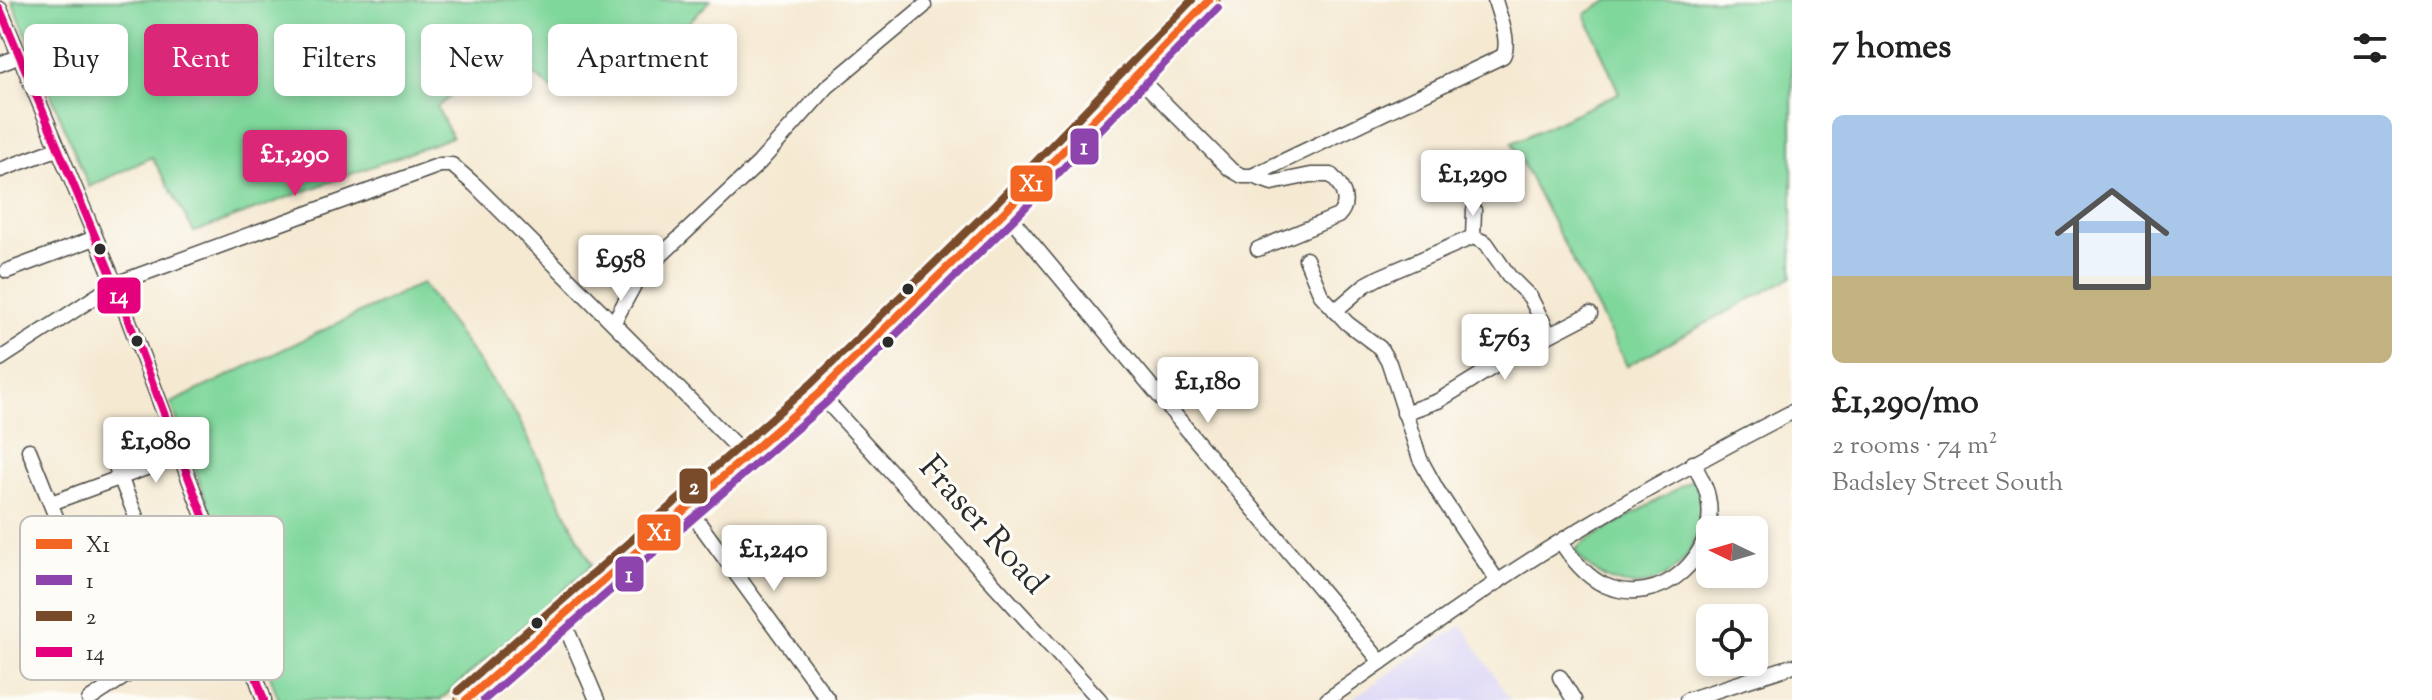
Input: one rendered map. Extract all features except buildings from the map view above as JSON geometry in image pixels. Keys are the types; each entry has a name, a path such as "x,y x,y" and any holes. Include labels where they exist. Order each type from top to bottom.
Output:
{"main road":[{"path":"466,700 748,458 819,393 1005,211 1209,0"}],"street":[{"path":"1252,176 1503,56 1507,50 1495,0"},
{"path":"614,322 639,276 759,163 827,87 924,6"},
{"path":"0,9 115,284 202,516"},
{"path":"0,64 20,56"},
{"path":"1135,74 1230,169 1242,176 1272,183 1311,175 1331,175 1338,183 1346,201 1344,210 1338,216 1258,249"},
{"path":"0,170 57,149"},
{"path":"0,359 115,284 440,165 452,165 748,458"},
{"path":"1473,237 1474,210"},
{"path":"1005,211 1381,662"},
{"path":"1335,311 1365,285 1473,237 1486,243 1495,258 1522,287 1549,334"},
{"path":"7,271 95,238"},
{"path":"1306,259 1314,282 1335,311 1380,348 1389,363 1412,440 1429,476 1498,582"},
{"path":"1404,413 1438,401 1549,334 1590,314"},
{"name":"Fraser Road","path":"819,393 1100,700"},
{"path":"1327,700 1561,542 1693,463 1792,412"},
{"path":"29,450 56,516"},
{"path":"51,503 179,456"},
{"path":"112,457 136,516"},
{"path":"1561,542 1583,570 1605,585 1635,591 1661,586 1672,580 1700,553 1709,523 1708,494 1693,463"},
{"path":"688,508 828,700"},
{"path":"562,618 597,700"},
{"path":"1687,700 1792,666"},
{"path":"1560,677 1574,700"},
{"path":"89,700 119,680"}],"shaded area":[{"path":"1462,625 1510,700 1350,700 1411,658"}],"green space":[{"path":"12,0 711,0 687,24 548,24 548,86 532,72 532,24 421,24 421,96 451,96 437,107 452,137 194,232 152,157 89,187 52,96 128,96 128,24 24,24 24,29"},
{"path":"1610,0 1792,0 1792,277 1627,366 1512,143 1619,93 1585,14"},
{"path":"422,283 517,416 592,565 440,700 279,700 272,680 284,680 284,516 212,516 171,403"},
{"path":"1695,481 1700,511 1699,516 1696,516 1696,538 1684,559 1666,575 1645,584 1621,583 1597,573 1575,551 1580,545"}],"transit line":[{"name":"2","path":"458,691 811,384 996,203 1192,0"},
{"name":"X1","path":"466,700 819,393 1005,211 1209,0"},
{"name":"1","path":"484,700 827,402 1014,219 1218,8"},
{"name":"14","path":"0,9 115,284 203,516"},
{"name":"14","path":"257,680 264,700"}]}
